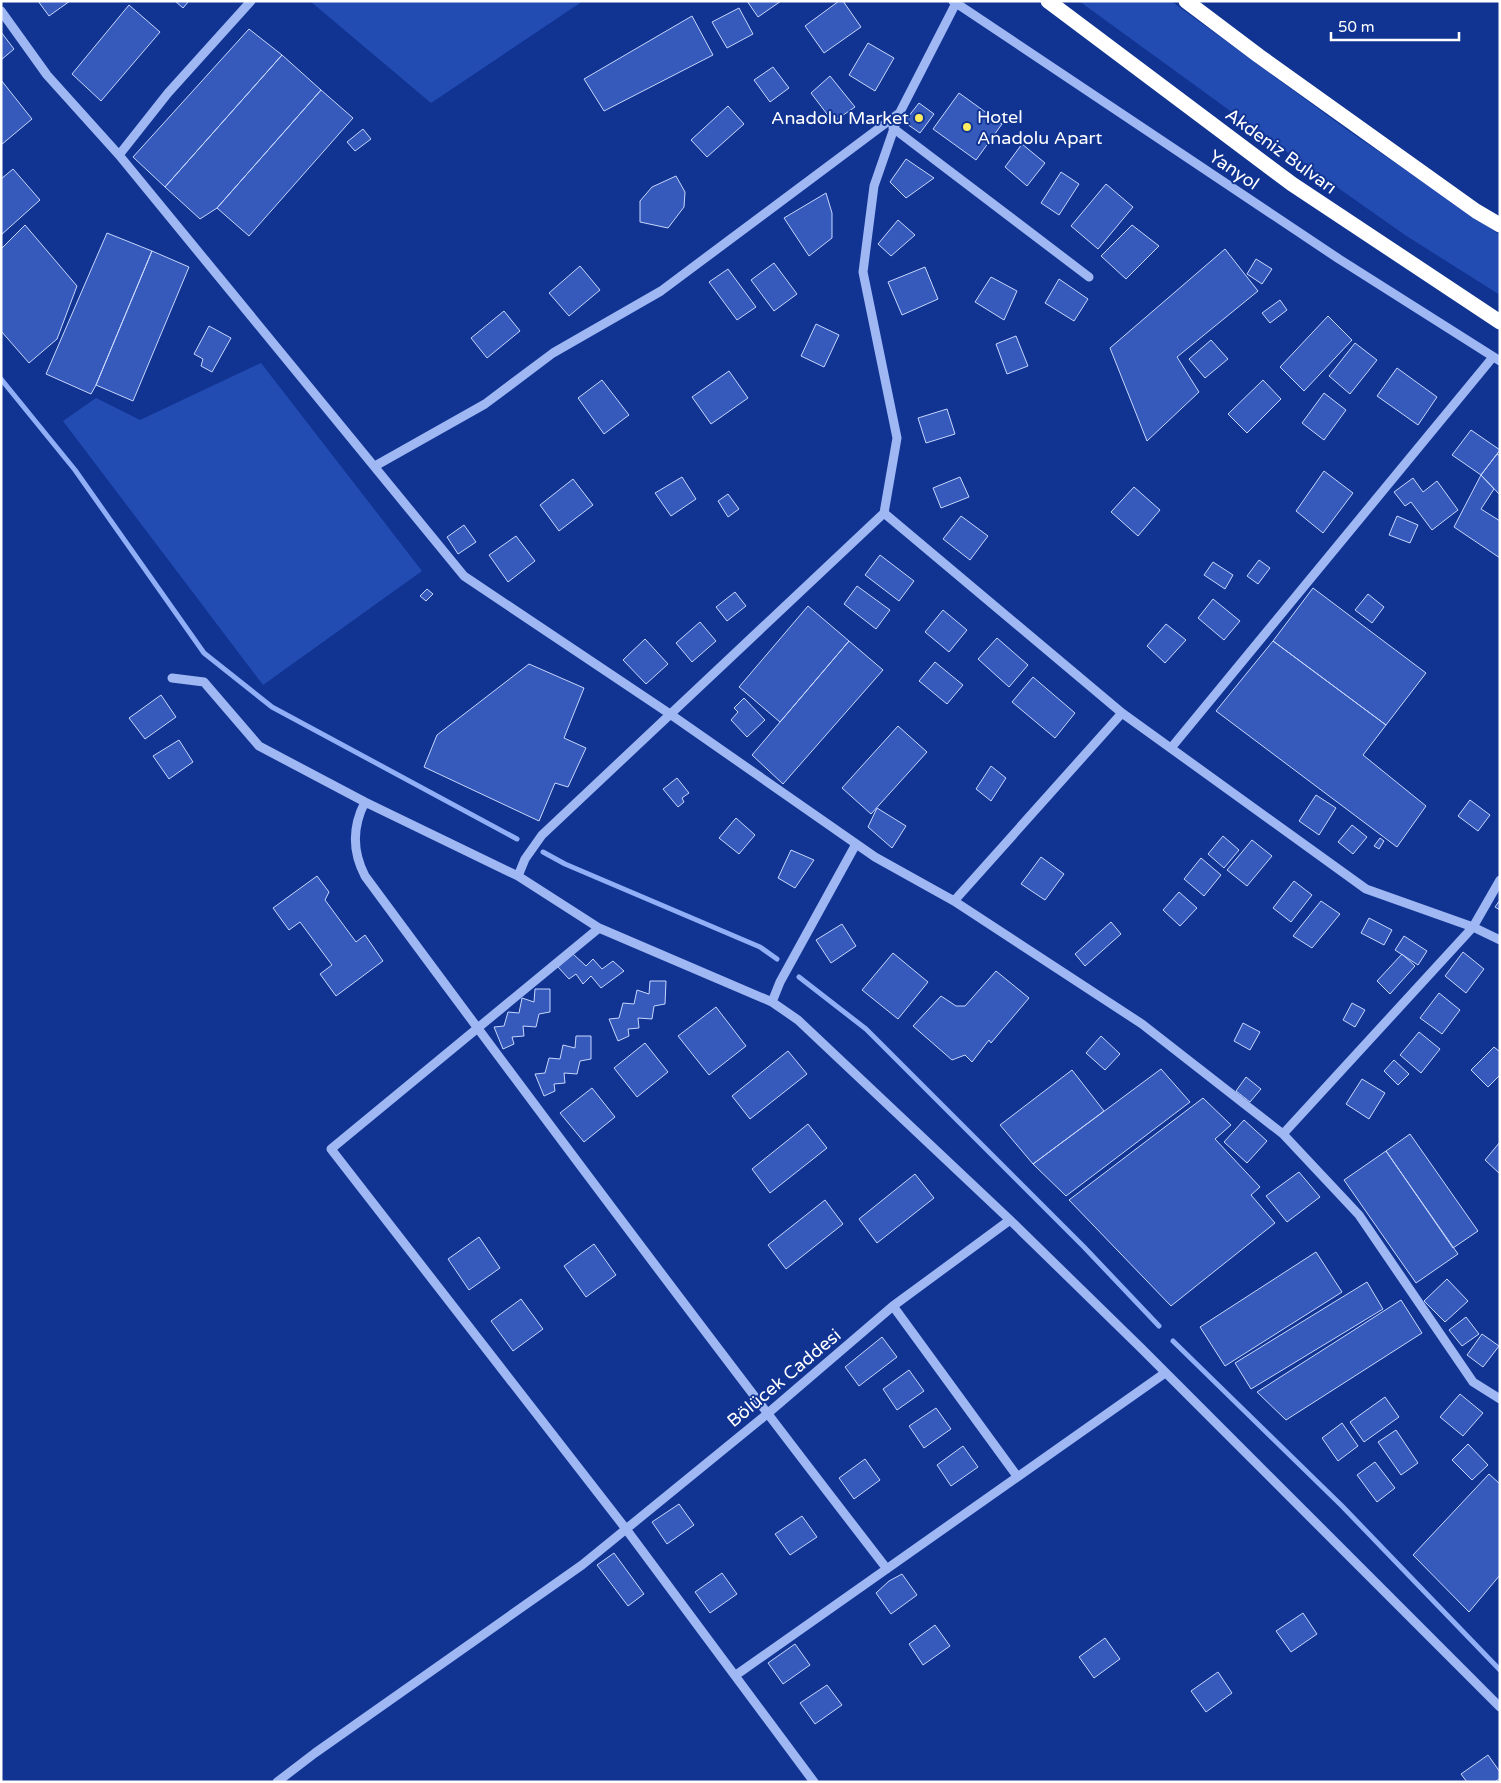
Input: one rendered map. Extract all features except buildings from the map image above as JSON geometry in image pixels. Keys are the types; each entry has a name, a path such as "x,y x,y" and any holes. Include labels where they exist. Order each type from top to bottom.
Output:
{"highway":[{"name":"Akdeniz Bulvarı","path":"1048,1 1292,184 1500,322"},
{"path":"1186,1 1259,56 1476,211 1500,225"}],"street":[{"path":"118,155 168,93 251,1"},
{"path":"518,876 525,859 542,835 884,513 897,438 863,272 874,186 898,114 956,2"},
{"name":"Yanyol","path":"956,2 1339,260 1497,359"},
{"path":"1,11 47,74 118,155 464,576 670,714 875,857 954,901 1142,1024 1283,1134 1359,1215 1473,1382 1500,1399"},
{"path":"375,466 485,404 553,353 661,291 898,114"},
{"path":"894,128 1088,277"},
{"path":"1171,748 1497,359"},
{"path":"884,513 1122,712 1366,889 1473,927 1500,940"},
{"path":"172,678 204,682 259,746 365,802 518,876 599,928 772,1002 798,1020 1010,1220 1166,1372 1500,1707"},
{"path":"954,901 1122,712"},
{"path":"365,802 360,812 354,844 365,876 767,1414 887,1569"},
{"path":"772,1002 780,982 856,844"},
{"path":"1283,1134 1473,927 1500,880"},
{"path":"599,928 332,1149 626,1529 814,1782"},
{"name":"Bölücek Caddesi","path":"277,1782 314,1753 582,1565 767,1414 893,1306 1010,1220"},
{"path":"893,1306 1017,1476"},
{"path":"736,1675 1166,1372"}],"shaded area":[{"path":"310,1 583,1 431,103"},
{"path":"1079,1 1171,1 1346,129 1500,235 1500,295 1405,235"},
{"path":"261,363 422,571 263,685 63,421 96,398 140,420"}],"waterway":[{"path":"1,379 75,470 204,653 272,707 517,839"},
{"path":"543,852 565,864 760,947 777,959"},
{"path":"799,977 866,1029 1084,1247 1159,1326"},
{"path":"1173,1341 1342,1506 1500,1670"}],"place":[{"name":"Anadolu Market","path":"919,118"},
{"name":"Hotel Anadolu Apart","path":"967,127"}]}
